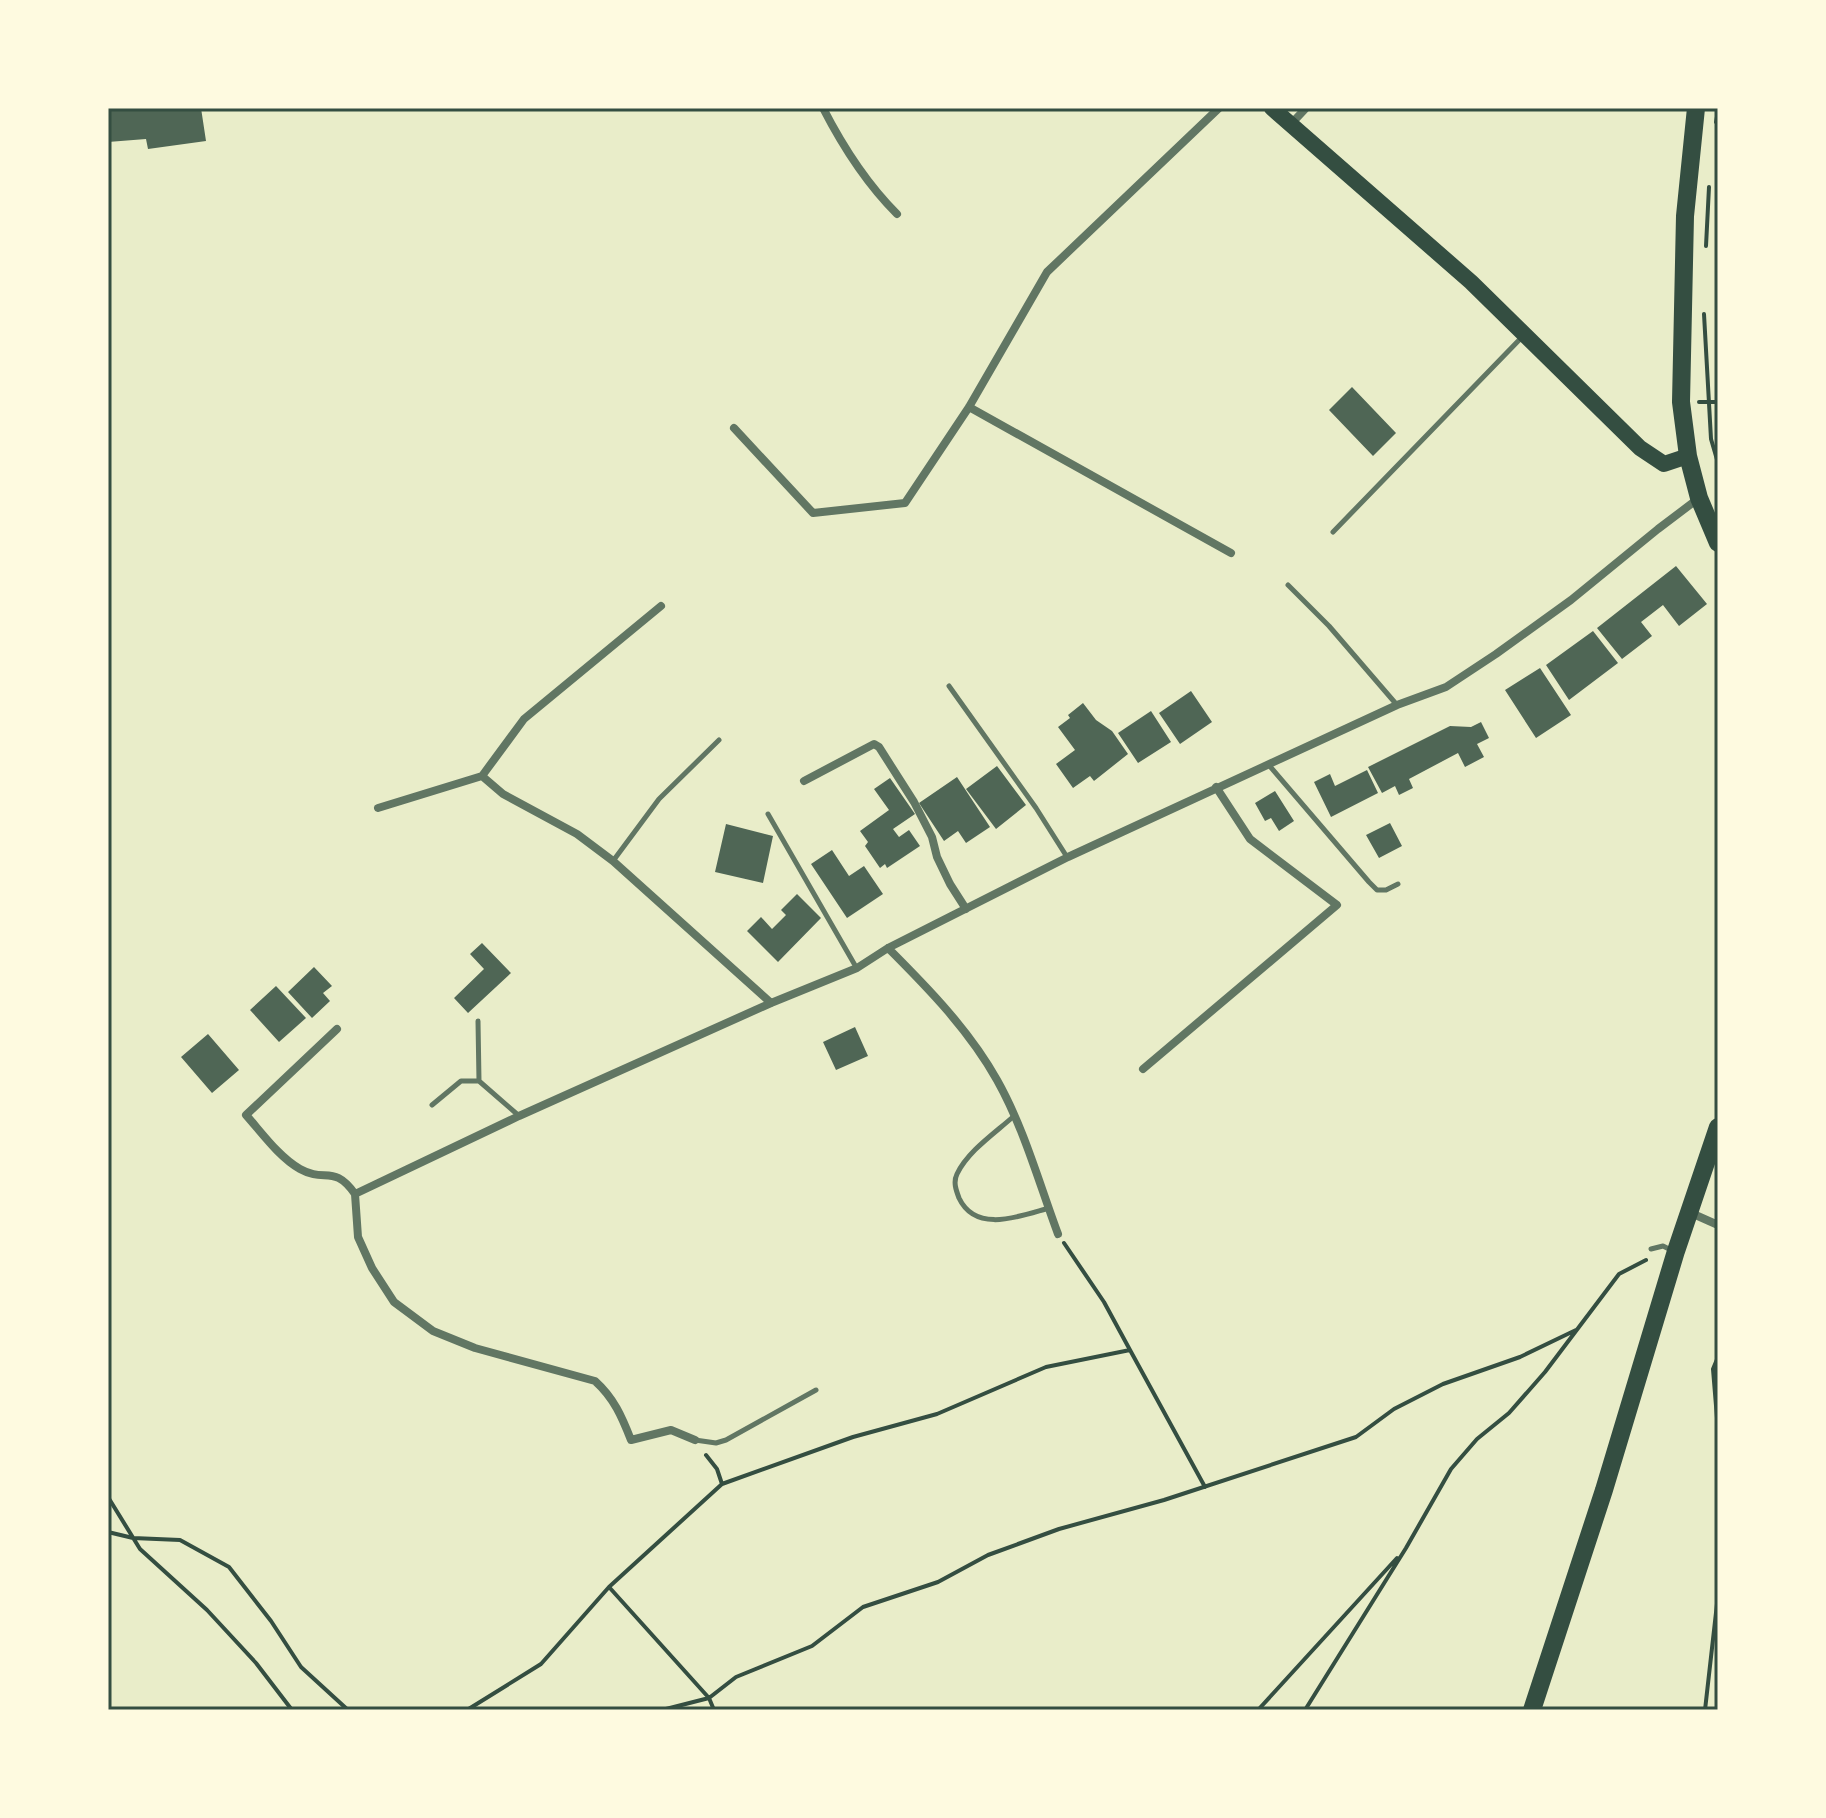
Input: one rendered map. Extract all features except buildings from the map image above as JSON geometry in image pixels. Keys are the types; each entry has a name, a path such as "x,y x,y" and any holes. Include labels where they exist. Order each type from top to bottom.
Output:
{"main road":[{"path":"1272,108 1425,240 1640,448 1664,464 1688,456"},
{"path":"1696,108 1685,216 1681,402 1688,456 1699,498 1718,543"},
{"path":"1532,1710 1599,1504 1671,1250 1690,1212 1718,1127"}],"street":[{"path":"823,108 840,141 875,191 897,214"},
{"path":"734,428 813,513 905,503 969,407 1047,272 1219,108"},
{"path":"1291,125 1306,108"},
{"path":"969,407 1231,553"},
{"path":"355,1194 519,1116 771,1003 857,968 888,948 1068,857 1268,763 1397,705 1446,687 1571,600 1699,498"},
{"path":"378,808 482,776 524,719 661,606"},
{"path":"804,781 874,744 879,747 914,802 932,837 937,857 950,884 966,909"},
{"path":"482,776 503,794 577,834 613,861 771,1003"},
{"path":"1143,1069 1337,905 1250,839 1216,787"},
{"path":"888,948 931,991 997,1079 1015,1115 1058,1234"},
{"path":"337,1029 246,1115 287,1160 302,1170 335,1175 345,1180 355,1194 358,1237 372,1268 394,1302 433,1331 475,1348 595,1381 619,1410 631,1440 671,1430 695,1440"},
{"path":"1690,1212 1718,1225"}],"lane":[{"path":"1333,532 1524,335"},
{"path":"1288,585 1329,626 1397,705"},
{"path":"949,686 1068,857"},
{"path":"613,861 659,799 719,740"},
{"path":"1268,763 1377,890 1386,890 1398,884"},
{"path":"768,814 857,968"},
{"path":"478,1021 479,1081"},
{"path":"432,1105 461,1081 479,1081 519,1116"},
{"path":"1015,1115 967,1159 955,1179 956,1190 969,1212 992,1221 1049,1208"},
{"path":"1651,1249 1663,1246 1671,1250"},
{"path":"695,1440 716,1443 726,1440 816,1390"}],"path":[{"path":"1715,124 1718,111"},
{"path":"1705,248 1710,175"},
{"path":"1704,309 1711,439 1718,463"},
{"path":"1058,1234 1104,1302 1205,1487"},
{"path":"1305,1710 1406,1548 1451,1469 1477,1439 1509,1413 1545,1372 1619,1274 1671,1250"},
{"path":"662,1710 709,1698 736,1677 812,1646 863,1607 938,1582 988,1555 1059,1529 1205,1487 1356,1437 1394,1409 1443,1384 1520,1357 1576,1330"},
{"path":"467,1710 541,1664 609,1587 722,1484 853,1437 937,1414 1046,1367 1130,1350"},
{"path":"1718,1357 1713,1369 1718,1430"},
{"path":"695,1440 717,1469 722,1484"},
{"path":"108,1497 140,1549 207,1610 256,1663 292,1710"},
{"path":"108,1532 133,1538 180,1540 229,1567 271,1621 301,1667 348,1710"},
{"path":"1258,1710 1406,1548"},
{"path":"609,1587 709,1698 714,1710"},
{"path":"1705,1710 1718,1595"}]}
